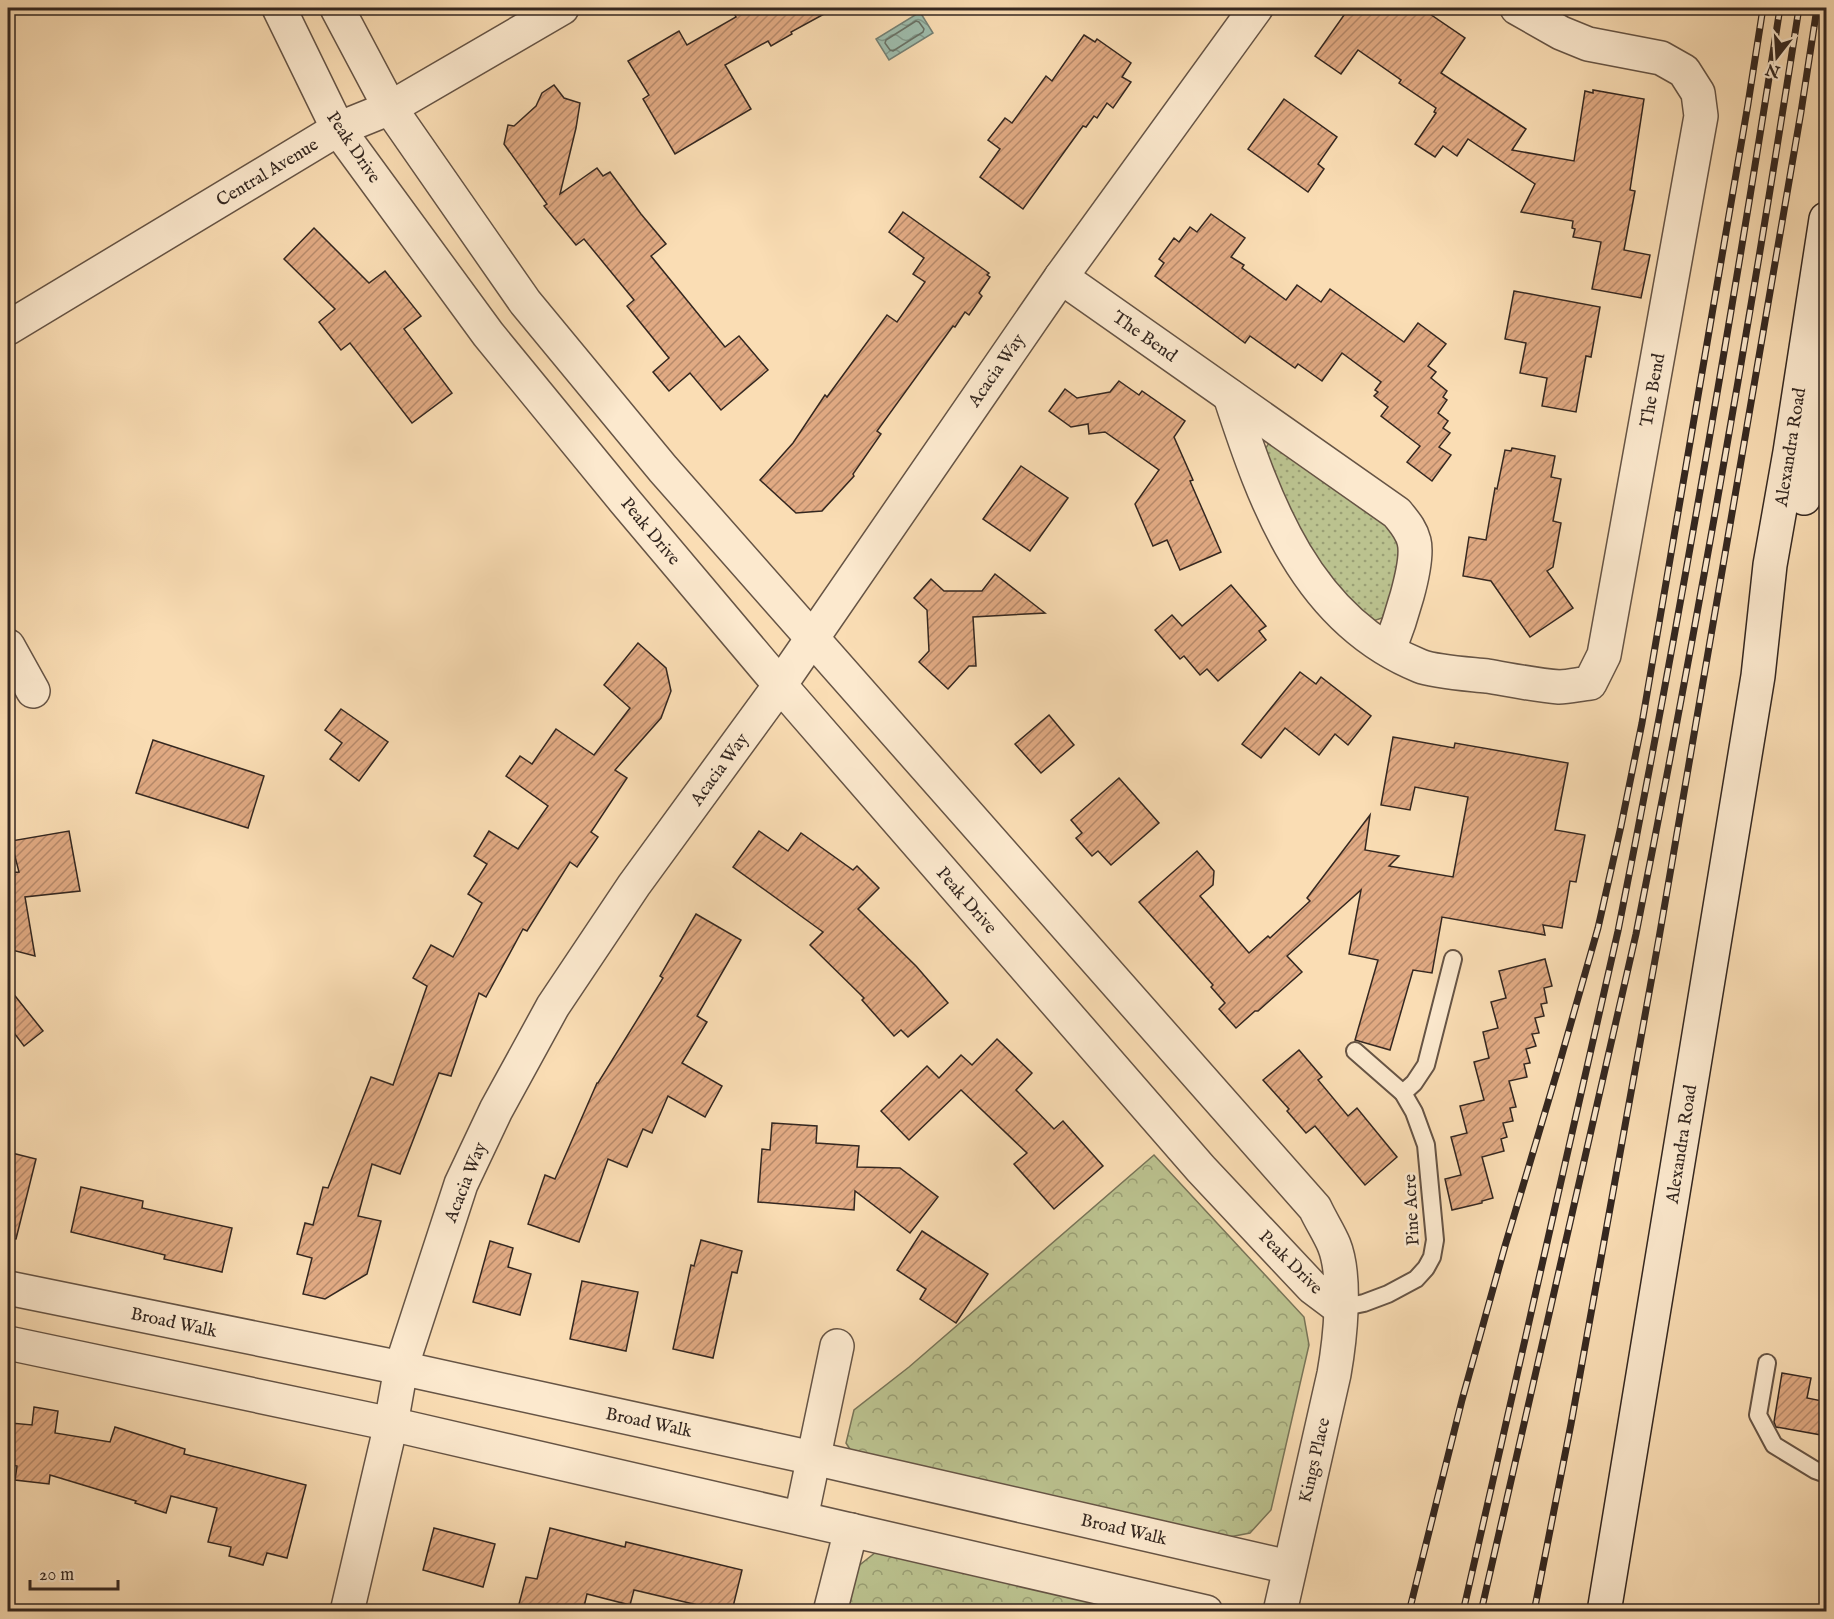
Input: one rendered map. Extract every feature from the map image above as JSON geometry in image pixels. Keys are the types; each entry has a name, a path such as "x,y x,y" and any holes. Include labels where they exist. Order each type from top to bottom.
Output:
{"street":[{"name":"Peak Drive","path":"279,8 338,129 488,334 780,685 1201,1169 1312,1287 1340,1308"},
{"name":"Peak Drive","path":"337,8 390,108 525,302 663,469 1315,1208 1334,1246 1340,1269 1340,1308"},
{"name":"Central Avenue","path":"8,328 338,129 390,108 562,8"},
{"name":"Acacia Way","path":"347,1611 391,1424 401,1368 461,1184 496,1110 553,1006 634,885 780,685 1060,277 1256,8"},
{"name":"The Bend","path":"1230,396 1248,450 1277,522 1300,563 1334,607 1356,628 1389,650 1422,667 1561,687 1590,683 1604,655 1701,116 1698,93 1684,71 1661,58 1588,44 1562,33 1517,8"},
{"name":"Alexandra Road","path":"1604,1611 1758,676 1770,565 1827,219"},
{"name":"The Bend","path":"1060,277 1397,513 1409,527 1416,556 1399,625 1389,650"},
{"name":"Alexandra Road","path":"1758,676 1794,548 1827,383"},
{"path":"8,646 33,691"},
{"name":"Broad Walk","path":"8,1288 401,1368 813,1458 1289,1567"},
{"name":"Kings Place","path":"1280,1611 1335,1374 1340,1308"},
{"path":"8,1343 391,1424 1206,1611"},
{"path":"801,1518 837,1346"},
{"path":"830,1611 851,1530"}],"lane":[{"path":"1403,1093 1414,1083 1426,1065 1453,958"},
{"name":"Pine Acre","path":"1340,1308 1364,1303 1388,1294 1416,1278 1426,1268 1432,1257 1435,1240 1426,1145 1414,1112 1403,1093 1355,1051"},
{"path":"1767,1363 1758,1415 1774,1445 1815,1470 1827,1474"}],"green space":[{"path":"1274,441 1404,533 1388,616 1373,621 1364,619 1307,556 1263,452 1269,443"},
{"path":"1154,1155 1304,1317 1309,1345 1271,1510 1250,1533 1219,1539 855,1457 846,1443 854,1410 909,1367"},
{"path":"881,1548 1141,1612 846,1612 856,1568"}],"water":[{"path":"920,12 933,33 889,60 876,39"}],"building":[{"path":"731,8 835,8 791,32 792,34 771,46 768,41 725,65 751,109 675,154 643,99 649,95 628,61 679,31 687,45 736,17"},
{"path":"1349,8 1421,8 1465,38 1441,73 1526,129 1512,150 1574,161 1585,91 1593,93 1593,90 1644,99 1630,190 1635,191 1624,250 1650,255 1641,298 1592,289 1601,242 1573,237 1575,229 1572,228 1573,221 1521,212 1535,184 1468,139 1457,156 1443,146 1435,157 1415,144 1436,113 1434,112 1436,108 1399,83 1401,80 1358,50 1341,74 1315,56"},
{"path":"1084,35 1095,42 1097,39 1131,63 1122,77 1131,82 1113,108 1107,103 1097,118 1094,116 1086,127 1083,126 1023,209 980,177 1000,149 988,140 1005,118 1012,123 1046,76 1052,81"},
{"path":"554,85 564,98 580,103 560,194 597,168 603,176 610,172 666,244 651,256 725,347 739,336 768,370 721,410 690,373 669,391 653,372 669,358 627,306 634,300 584,239 576,245 544,206 547,204 504,144 508,125 514,126 536,106 542,93"},
{"path":"1284,99 1337,137 1318,164 1324,169 1308,192 1248,149"},
{"path":"903,212 989,273 987,275 990,277 979,293 982,296 969,315 965,312 955,327 953,326 877,431 881,434 853,474 854,476 822,511 796,513 760,480 793,443 825,395 827,397 887,315 897,322 925,282 913,274 924,258 889,232"},
{"path":"1211,214 1245,238 1231,257 1244,265 1242,268 1286,300 1297,285 1321,302 1330,289 1404,342 1418,323 1446,344 1428,366 1436,372 1431,378 1447,391 1443,397 1447,400 1438,413 1448,421 1443,428 1450,433 1439,447 1451,455 1432,481 1407,462 1420,446 1381,416 1388,407 1374,396 1381,382 1342,353 1322,381 1298,364 1295,368 1250,336 1245,343 1155,276 1164,263 1159,259 1174,238 1179,242 1190,227 1197,232"},
{"path":"314,228 369,283 385,271 421,316 404,329 452,393 412,423 350,343 341,350 319,322 335,309 284,259"},
{"path":"1514,291 1600,307 1591,357 1586,356 1576,412 1542,406 1547,378 1520,373 1526,343 1505,339"},
{"path":"1119,381 1139,395 1142,391 1185,421 1174,437 1193,480 1190,481 1221,552 1180,570 1167,540 1153,546 1135,504 1159,470 1105,432 1089,434 1088,424 1071,427 1049,411 1065,389 1077,398 1110,392"},
{"path":"1512,448 1555,456 1551,477 1561,479 1553,521 1561,523 1553,567 1547,571 1573,608 1530,637 1491,581 1463,576 1469,537 1486,540 1495,488 1497,489 1505,450 1511,451"},
{"path":"1021,466 1068,498 1030,551 983,519"},
{"path":"995,574 1045,613 973,617 976,666 969,666 948,689 919,662 929,651 927,610 914,598 931,579 944,591 982,591"},
{"path":"1231,585 1266,626 1259,631 1266,640 1218,681 1207,669 1200,675 1184,656 1180,659 1155,630 1172,615 1182,626"},
{"path":"638,643 666,668 671,691 661,718 615,770 627,778 591,832 598,837 577,867 570,862 527,931 523,929 486,997 479,993 451,1076 439,1073 400,1174 372,1164 358,1216 381,1221 367,1274 325,1299 303,1294 312,1258 297,1254 305,1223 313,1225 323,1187 328,1188 371,1077 393,1085 427,986 413,978 431,945 453,957 482,903 468,894 487,864 474,856 489,831 518,849 548,806 506,776 520,756 532,764 556,729 594,755 630,708 604,685"},
{"path":"1300,672 1316,684 1321,677 1371,716 1348,745 1335,734 1319,755 1285,728 1261,758 1242,744"},
{"path":"341,709 388,742 359,781 330,759 342,743 325,730"},
{"path":"1049,715 1074,745 1041,773 1015,744"},
{"path":"1393,737 1454,748 1455,743 1568,763 1555,830 1585,835 1576,882 1570,881 1562,928 1543,925 1545,935 1442,917 1432,973 1413,970 1390,1050 1355,1040 1378,960 1349,954 1361,890 1287,956 1302,972 1236,1028 1219,1009 1225,1003 1211,987 1213,985 1139,902 1197,851 1214,871 1213,885 1200,896 1249,953 1268,936 1270,938 1310,901 1307,898 1370,815 1365,850 1399,856 1389,866 1453,877 1468,797 1415,787 1410,810 1381,805"},
{"path":"153,740 264,776 248,828 136,793"},
{"path":"1119,778 1159,823 1111,865 1098,851 1092,856 1076,838 1082,833 1071,820"},
{"path":"69,831 80,891 25,897 35,956 8,949 8,873 19,872 11,841"},
{"path":"759,831 788,851 801,833 853,870 857,866 879,888 858,909 916,966 948,1003 908,1037 901,1030 894,1036 862,1000 864,998 810,945 823,932 733,867"},
{"path":"696,914 741,940 697,1016 707,1022 682,1063 722,1086 705,1117 668,1096 652,1133 643,1129 627,1167 608,1159 579,1242 528,1224 545,1175 555,1179 597,1083 663,978 660,976"},
{"path":"1545,959 1552,986 1544,988 1547,1003 1541,1004 1544,1016 1535,1018 1539,1033 1532,1034 1536,1046 1526,1049 1530,1063 1524,1064 1527,1077 1509,1081 1516,1107 1510,1108 1513,1121 1503,1123 1507,1137 1501,1139 1504,1151 1482,1157 1493,1198 1452,1210 1445,1179 1461,1175 1451,1137 1467,1133 1460,1106 1484,1100 1474,1062 1489,1058 1483,1032 1498,1028 1491,1002 1506,998 1499,971"},
{"path":"8,987 43,1031 24,1046 8,1025"},
{"path":"997,1039 1032,1073 1016,1090 1054,1129 1063,1121 1103,1166 1054,1209 1014,1164 1027,1153 961,1090 909,1140 881,1111 927,1066 939,1078 961,1055 972,1065"},
{"path":"1299,1050 1322,1077 1318,1080 1348,1116 1357,1108 1397,1157 1365,1185 1315,1126 1306,1133 1287,1111 1289,1109 1263,1080"},
{"path":"772,1123 817,1126 816,1143 859,1146 857,1167 900,1168 938,1197 910,1233 855,1191 854,1210 758,1202 762,1149 770,1150"},
{"path":"8,1152 36,1159 16,1239 8,1238"},
{"path":"81,1187 143,1201 142,1208 232,1228 222,1272 164,1259 165,1255 71,1232"},
{"path":"922,1231 988,1274 956,1323 920,1299 926,1289 897,1270"},
{"path":"701,1240 742,1251 737,1273 732,1272 713,1358 673,1349 691,1265 694,1266"},
{"path":"490,1241 513,1248 508,1267 531,1274 520,1315 473,1302"},
{"path":"582,1281 638,1292 626,1351 570,1339"},
{"path":"1782,1373 1811,1378 1807,1398 1827,1402 1827,1436 1776,1427 1774,1422"},
{"path":"34,1407 58,1411 55,1433 110,1442 115,1427 185,1449 184,1454 306,1485 287,1558 267,1553 263,1565 229,1556 231,1547 208,1542 217,1508 171,1496 166,1513 135,1503 136,1501 50,1475 49,1484 15,1480 17,1466 8,1464 8,1437 11,1423 32,1425"},
{"path":"434,1528 495,1544 483,1587 423,1570"},
{"path":"550,1528 625,1547 626,1542 742,1570 732,1611 723,1611 634,1590 630,1605 587,1594 583,1611 533,1611 518,1608 526,1577 537,1579"}],"railway":[{"path":"1409,1612 1462,1400 1598,928 1621,826 1642,723 1763,8"},
{"path":"1463,1612 1618,931 1704,470 1780,8"},
{"path":"1481,1612 1636,934 1722,472 1799,8"},
{"path":"1534,1612 1571,1424 1659,938 1817,8"}]}
